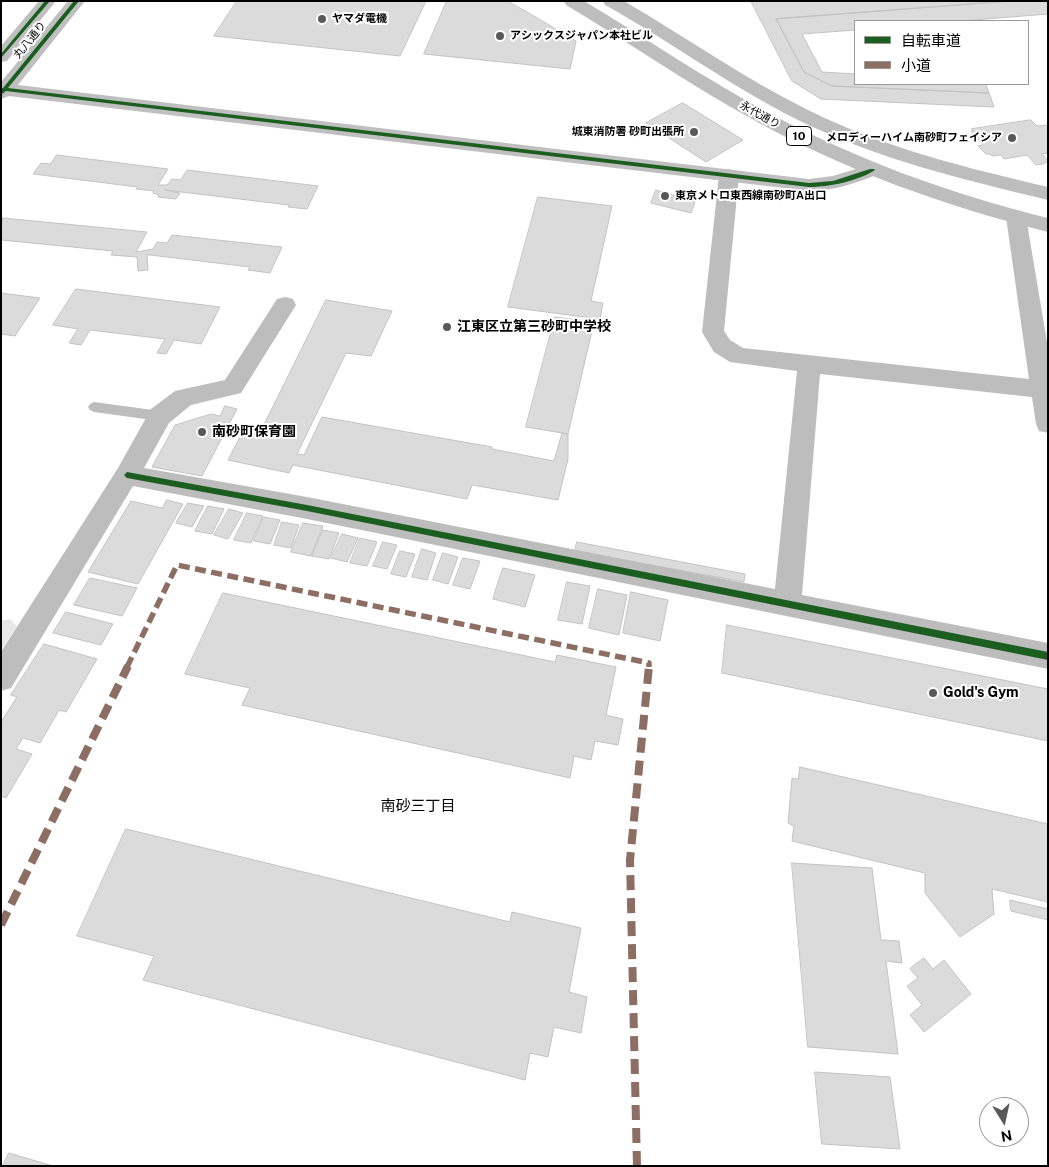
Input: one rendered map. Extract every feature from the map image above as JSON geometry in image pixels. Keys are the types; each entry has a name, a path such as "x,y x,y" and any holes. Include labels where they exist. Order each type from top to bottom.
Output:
{"street":[{"name":"丸八通り","path":"1,57 48,1"},
{"name":"丸八通り","path":"2,91 77,1"},
{"name":"永代通り","path":"572,1 760,116 872,170 965,204 1048,225"},
{"name":"永代通り","path":"612,1 765,95 805,116 870,143 914,158 1048,194"},
{"path":"2,91 819,185 844,180 872,170"},
{"path":"729,175 713,332 722,346 738,356 808,364 1046,404 1016,217"},
{"path":"1,678 126,476 160,416 184,397 233,387 285,305"},
{"path":"787,605 808,364"},
{"path":"126,476 307,508 1048,656"}],"lane":[{"path":"94,407 160,416"}],"shaded area":[{"path":"10,619 17,626 1,651 1,621"}],"building":[{"name":"ヤマダ電機","path":"237,1 426,1 400,56 214,36"},
{"name":"アシックスジャパン本社ビル","path":"447,1 507,1 527,12 576,41 570,69 424,54"},
{"path":"751,1 1010,1 776,19 804,72 832,86 989,93 994,107 821,99 792,81"},
{"path":"1010,1 1048,1 1048,14 973,20 854,20 854,30 802,34 822,72 854,74 854,85 986,85 989,93 832,86 804,72 776,19"},
{"name":"城東消防署 砂町出張所","path":"683,103 743,140 706,162 646,123"},
{"name":"メロディーハイム南砂町フェイシア","path":"1031,120 1037,126 1048,125 1048,153 1042,154 1048,161 1043,164 1036,165 1027,155 1004,159 1001,155 992,156 986,154 978,146 983,145 971,131 972,129"},
{"path":"57,155 168,169 158,185 167,185 172,179 181,180 187,170 318,186 307,209 288,207 289,205 165,190 180,193 176,199 158,197 159,195 153,193 154,191 136,189 138,187 33,174 41,163 50,164"},
{"name":"東京メトロ東西線南砂町A出口","path":"656,190 695,202 691,213 651,203"},
{"path":"538,197 612,206 591,301 603,303 600,319 508,307"},
{"path":"3,218 147,232 136,252 153,249 157,242 167,243 172,235 282,247 270,273 248,270 250,267 150,255 147,255 148,270 138,271 137,257 111,255 113,251 1,240"},
{"path":"76,289 220,307 201,344 174,340 166,354 157,353 165,339 90,330 81,345 69,343 78,329 53,325"},
{"path":"1,293 40,298 15,336 1,334"},
{"path":"326,300 392,311 371,356 346,353 297,454 304,455 322,417 492,447 492,449 554,461 562,433 568,434 568,459 558,500 472,485 467,499 293,465 289,473 228,460 246,425 262,428"},
{"path":"555,317 594,322 568,434 526,427"},
{"path":"225,406 237,409 202,476 152,467 175,425 211,414 220,416"},
{"path":"167,500 183,504 138,584 88,572 131,501 162,508"},
{"path":"188,503 204,506 192,527 176,523"},
{"path":"208,506 224,509 212,534 195,531"},
{"path":"229,509 243,513 228,539 214,535"},
{"path":"247,513 263,516 251,543 234,540"},
{"path":"264,517 280,520 270,544 254,541"},
{"path":"282,522 299,525 291,548 274,545"},
{"path":"303,523 323,526 311,556 291,552"},
{"path":"323,530 339,533 329,559 312,556"},
{"path":"342,534 358,538 347,562 331,558"},
{"path":"360,538 377,542 367,566 350,563"},
{"path":"383,542 397,545 387,569 373,566"},
{"path":"577,542 745,574 744,582 575,551"},
{"path":"422,549 436,553 427,580 412,577"},
{"path":"400,551 415,554 406,577 391,574"},
{"path":"443,553 458,557 448,584 433,580"},
{"path":"463,558 480,561 470,589 453,585"},
{"path":"503,568 535,575 525,607 493,599"},
{"path":"90,578 137,588 122,616 74,605"},
{"path":"567,582 590,586 582,624 558,620"},
{"path":"598,589 627,595 619,635 589,628"},
{"path":"631,592 668,600 660,641 623,633"},
{"path":"223,593 555,662 557,655 616,667 606,715 623,719 618,745 595,741 591,760 574,756 570,778 242,705 250,688 185,674"},
{"path":"66,612 113,624 101,645 53,633"},
{"path":"727,625 1048,689 1048,741 722,673"},
{"path":"44,644 97,659 66,712 59,710 40,743 23,738 16,749 32,754 6,798 1,796 1,722 17,697 11,695"},
{"path":"800,767 1048,824 1048,902 992,889 994,914 960,937 925,893 925,873 792,841 794,826 788,823 792,778 798,779"},
{"path":"126,829 510,922 512,912 581,928 569,992 587,997 581,1033 554,1027 548,1057 530,1053 525,1080 143,980 154,956 77,936"},
{"path":"792,863 872,868 881,940 899,941 902,963 886,961 898,1054 808,1047"},
{"path":"1010,900 1048,909 1048,920 1011,911"},
{"path":"924,958 933,969 944,960 971,994 924,1032 910,1015 922,1005 907,986 918,978 910,969"},
{"path":"815,1072 890,1077 900,1149 822,1144"},
{"path":"9,1153 53,1166 3,1166"}],"marked path":[{"path":"1,925 177,565 649,663 630,860 637,1166"}],"cycle path":[{"path":"1,57 48,1"},
{"path":"1,94 77,1"},
{"path":"1,89 809,185 833,183 872,170"},
{"path":"127,475 307,508 1048,656"}],"place":[{"name":"ヤマダ電機","path":"322,19"},
{"name":"アシックスジャパン本社ビル","path":"500,36"},
{"name":"城東消防署 砂町出張所","path":"694,132"},
{"name":"メロディーハイム南砂町フェイシア","path":"1012,138"},
{"name":"東京メトロ東西線南砂町A出口","path":"665,196"},
{"name":"江東区立第三砂町中学校","path":"447,327"},
{"name":"南砂町保育園","path":"202,432"},
{"name":"Gold's Gym","path":"933,693"}],"district":[{"name":"南砂三丁目","path":"418,806"}]}
